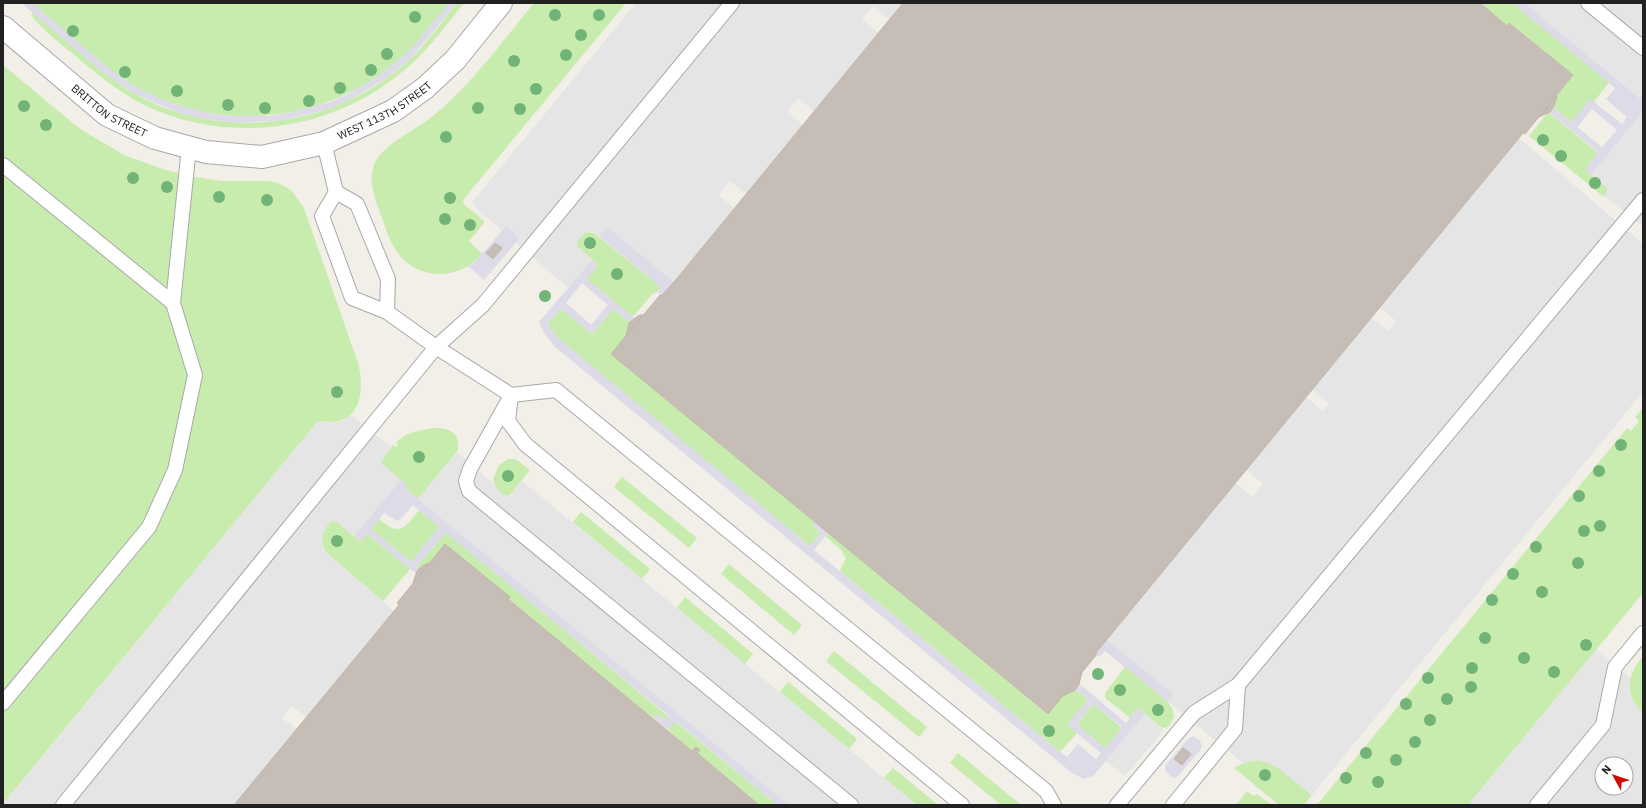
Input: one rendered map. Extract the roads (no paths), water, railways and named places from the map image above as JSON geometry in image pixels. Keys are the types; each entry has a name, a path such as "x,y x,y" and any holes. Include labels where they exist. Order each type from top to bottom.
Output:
{"street":[{"name":"WEST 113TH STREET","path":"234,155 262,157 324,143 394,111 425,88 455,60 501,3"},
{"name":"BRITTON STREET","path":"3,27 107,115 155,138 206,152 234,155"}],"lane":[{"path":"63,805 436,347 483,305 732,3"},
{"path":"1588,3 1643,48"},
{"path":"324,143 336,192 322,216 352,298 387,312 436,347 511,395 556,390 1046,792 1054,805"},
{"path":"3,703 149,527 176,470 195,375 173,303 189,147"},
{"path":"3,165 173,303"},
{"path":"336,192 357,204 388,279 387,312"},
{"path":"1117,805 1194,713 1238,685 1643,200"},
{"path":"511,395 470,469 466,481 468,491 851,805"},
{"path":"511,395 508,421 525,444 962,805"},
{"path":"1537,805 1603,725 1615,667 1643,633"},
{"path":"1173,805 1235,729 1238,685"}]}
